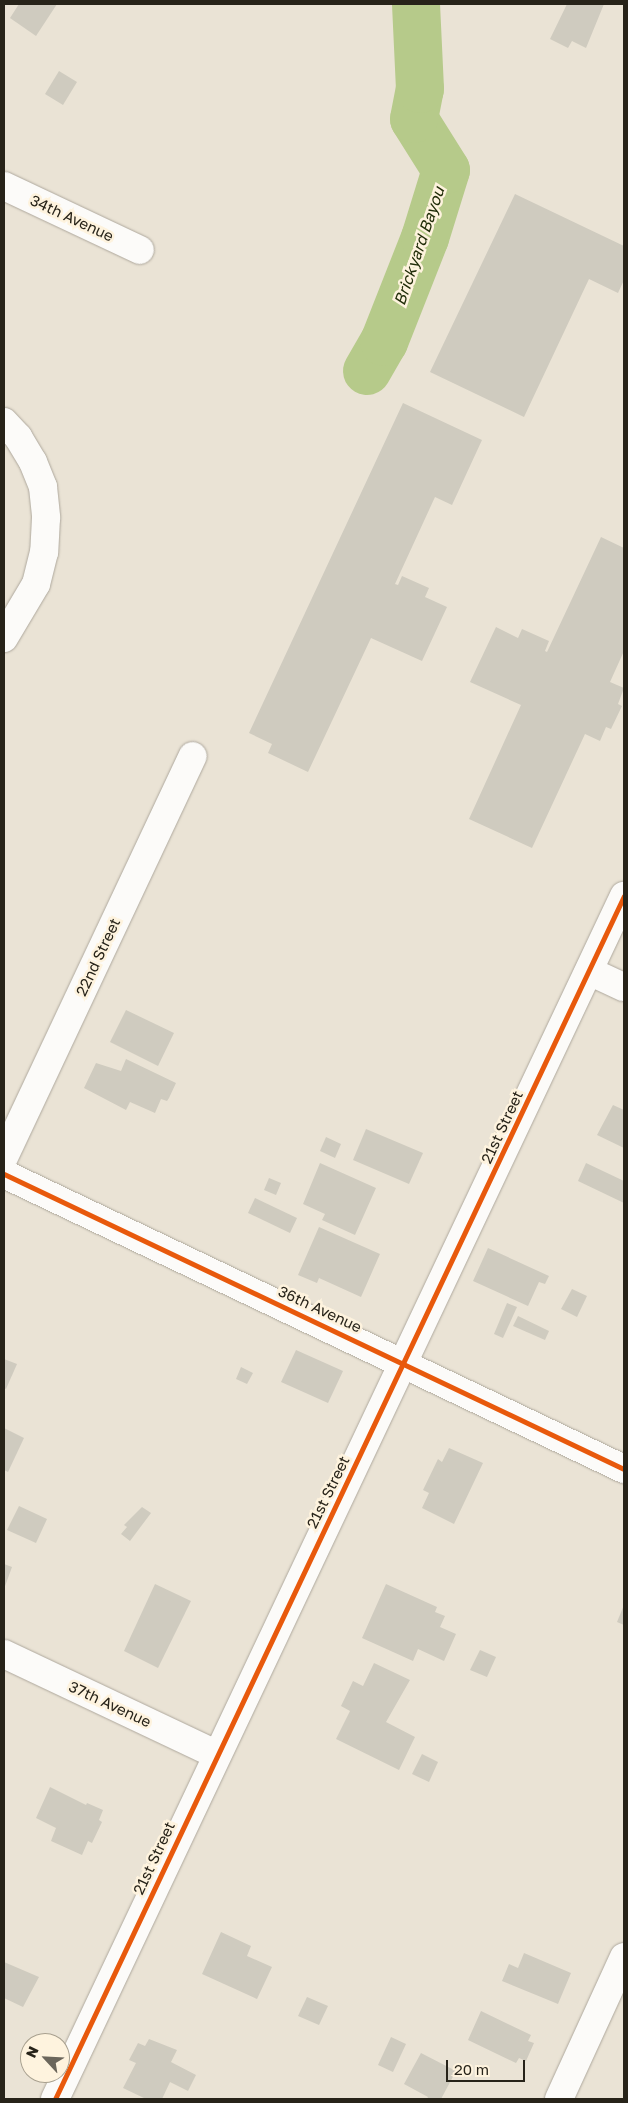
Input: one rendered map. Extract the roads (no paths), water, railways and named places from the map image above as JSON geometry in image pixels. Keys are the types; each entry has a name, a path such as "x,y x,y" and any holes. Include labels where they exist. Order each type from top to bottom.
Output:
{"street":[{"name":"34th Avenue","path":"4,186 140,250"},
{"path":"4,422 18,437 33,462 43,487 46,518 44,552 36,584 4,638"},
{"name":"22nd Street","path":"4,1157 193,756"},
{"name":"21st Street","path":"55,2099 216,1754 404,1363 624,896"},
{"path":"590,971 624,987"},
{"name":"36th Avenue","path":"4,1174 624,1469"},
{"name":"37th Avenue","path":"4,1654 216,1754"},
{"path":"559,2099 624,1957"}],"waterway":[{"name":"Brickyard Bayou","path":"367,371 384,342 425,238 446,170 414,119 420,89 416,4"}]}
